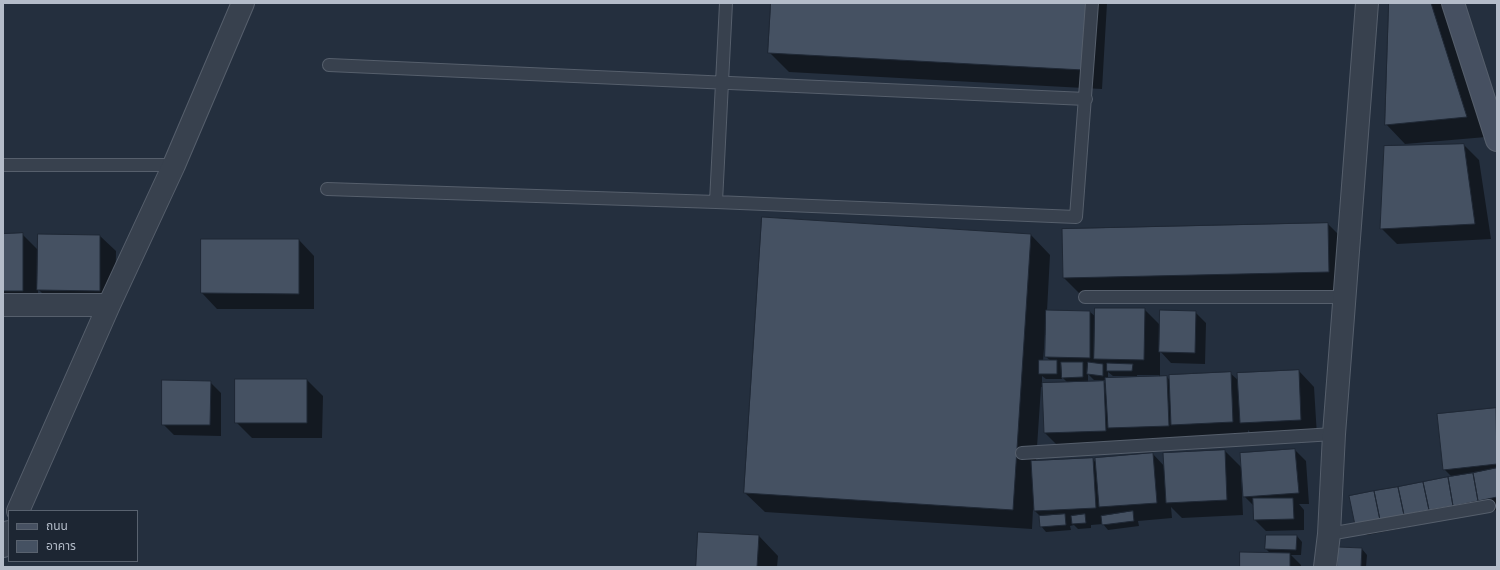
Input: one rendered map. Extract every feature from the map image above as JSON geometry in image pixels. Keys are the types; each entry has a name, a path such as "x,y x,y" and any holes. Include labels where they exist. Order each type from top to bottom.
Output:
{"street":[{"path":"18,510 109,305 174,165 243,3"},
{"path":"1325,567 1329,534 1334,434 1367,3"},
{"path":"1453,3 1497,140"},
{"path":"3,305 109,305"},
{"path":"3,546 8,534"}],"lane":[{"path":"716,202 726,3"},
{"path":"327,189 716,202 1076,217 1092,3"},
{"path":"329,65 1086,99"},
{"path":"3,165 174,165"},
{"path":"1085,298 1344,298"},
{"path":"1022,453 1334,434"},
{"path":"1329,534 1489,506"}],"building":[{"path":"771,3 1087,3 1083,70 768,53"},
{"path":"1389,3 1431,3 1467,117 1385,125"},
{"path":"1464,144 1475,224 1380,229 1384,146"},
{"path":"762,217 1031,234 1013,510 744,493"},
{"path":"1328,223 1329,272 1063,278 1062,229"},
{"path":"23,233 23,291 3,291 3,234"},
{"path":"38,234 100,235 100,291 37,290"},
{"path":"201,239 299,239 299,294 201,293"},
{"path":"1095,308 1145,308 1144,360 1094,359"},
{"path":"1046,310 1090,311 1090,358 1045,357"},
{"path":"1160,310 1196,311 1195,353 1159,352"},
{"path":"1039,360 1057,360 1057,374 1039,374"},
{"path":"1061,362 1083,362 1083,377 1062,378"},
{"path":"1088,362 1103,364 1103,376 1087,374"},
{"path":"1107,363 1133,364 1132,371 1107,371"},
{"path":"1299,370 1301,420 1240,423 1237,373"},
{"path":"1231,372 1233,422 1171,425 1169,375"},
{"path":"1167,376 1169,426 1108,428 1105,378"},
{"path":"235,379 307,379 307,423 235,423"},
{"path":"162,380 211,381 210,425 162,425"},
{"path":"1104,381 1106,431 1044,433 1042,383"},
{"path":"1496,408 1497,464 1443,470 1437,414"},
{"path":"1295,449 1299,493 1243,497 1240,453"},
{"path":"1225,450 1227,500 1166,503 1163,453"},
{"path":"1153,453 1157,503 1099,507 1095,458"},
{"path":"1093,458 1096,508 1034,511 1031,461"},
{"path":"1497,468 1497,497 1478,501 1473,473"},
{"path":"1473,473 1478,501 1453,506 1448,477"},
{"path":"1448,477 1453,506 1429,510 1423,482"},
{"path":"1423,482 1429,510 1404,515 1398,487"},
{"path":"1398,487 1404,515 1380,520 1374,491"},
{"path":"1374,491 1380,520 1355,525 1349,496"},
{"path":"1253,498 1293,498 1294,519 1254,520"},
{"path":"1133,511 1134,521 1102,525 1101,516"},
{"path":"1065,514 1066,525 1040,527 1039,516"},
{"path":"1085,514 1086,523 1072,524 1071,516"},
{"path":"698,532 759,535 757,567 696,567"},
{"path":"1266,535 1297,535 1296,550 1265,549"},
{"path":"1338,547 1362,548 1361,567 1337,567"},
{"path":"1240,552 1290,553 1290,567 1240,567"}]}
